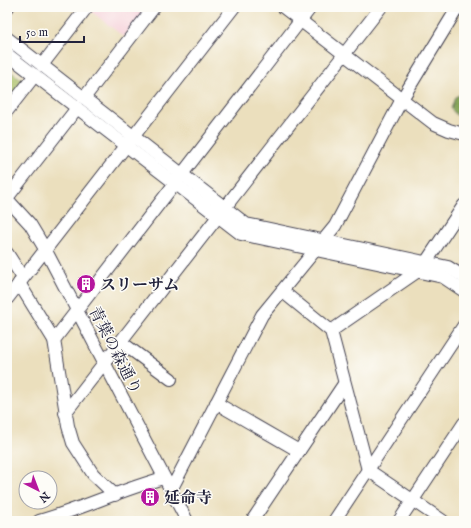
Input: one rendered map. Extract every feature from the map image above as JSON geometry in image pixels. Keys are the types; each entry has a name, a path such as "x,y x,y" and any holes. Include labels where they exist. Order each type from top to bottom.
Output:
{"street":[{"path":"42,65 87,7"},
{"path":"7,198 154,7"},
{"path":"7,299 234,7"},
{"path":"283,7 433,123 448,130 464,134"},
{"path":"54,340 311,7"},
{"path":"66,413 381,7"},
{"path":"171,490 262,316 335,226 402,99 458,7"},
{"path":"7,38 42,65 80,103"},
{"path":"7,54 35,75 80,103 222,212 246,224 443,277 464,290"},
{"path":"7,111 35,75"},
{"name":"青葉の森通り","path":"7,198 30,224 45,249 187,521"},
{"path":"426,262 464,205"},
{"path":"320,245 426,262 448,267 464,277"},
{"path":"7,253 54,340 66,413 73,443 86,465 100,483 115,495"},
{"path":"331,331 418,271"},
{"path":"282,291 331,331 368,470 443,521"},
{"path":"334,521 464,325"},
{"path":"121,342 171,379"},
{"path":"252,521 344,384"},
{"path":"216,403 299,451"},
{"path":"399,521 464,423"},
{"path":"39,521 115,495 143,483 164,478"}],"shaded area":[{"path":"89,7 148,7 124,37 88,9"}],"green space":[{"path":"7,69 23,81 7,101"},
{"path":"464,93 464,123 451,109 455,97"}],"place":[{"name":"スリーサム","path":"86,284"},
{"name":"延命寺","path":"150,497"}]}
